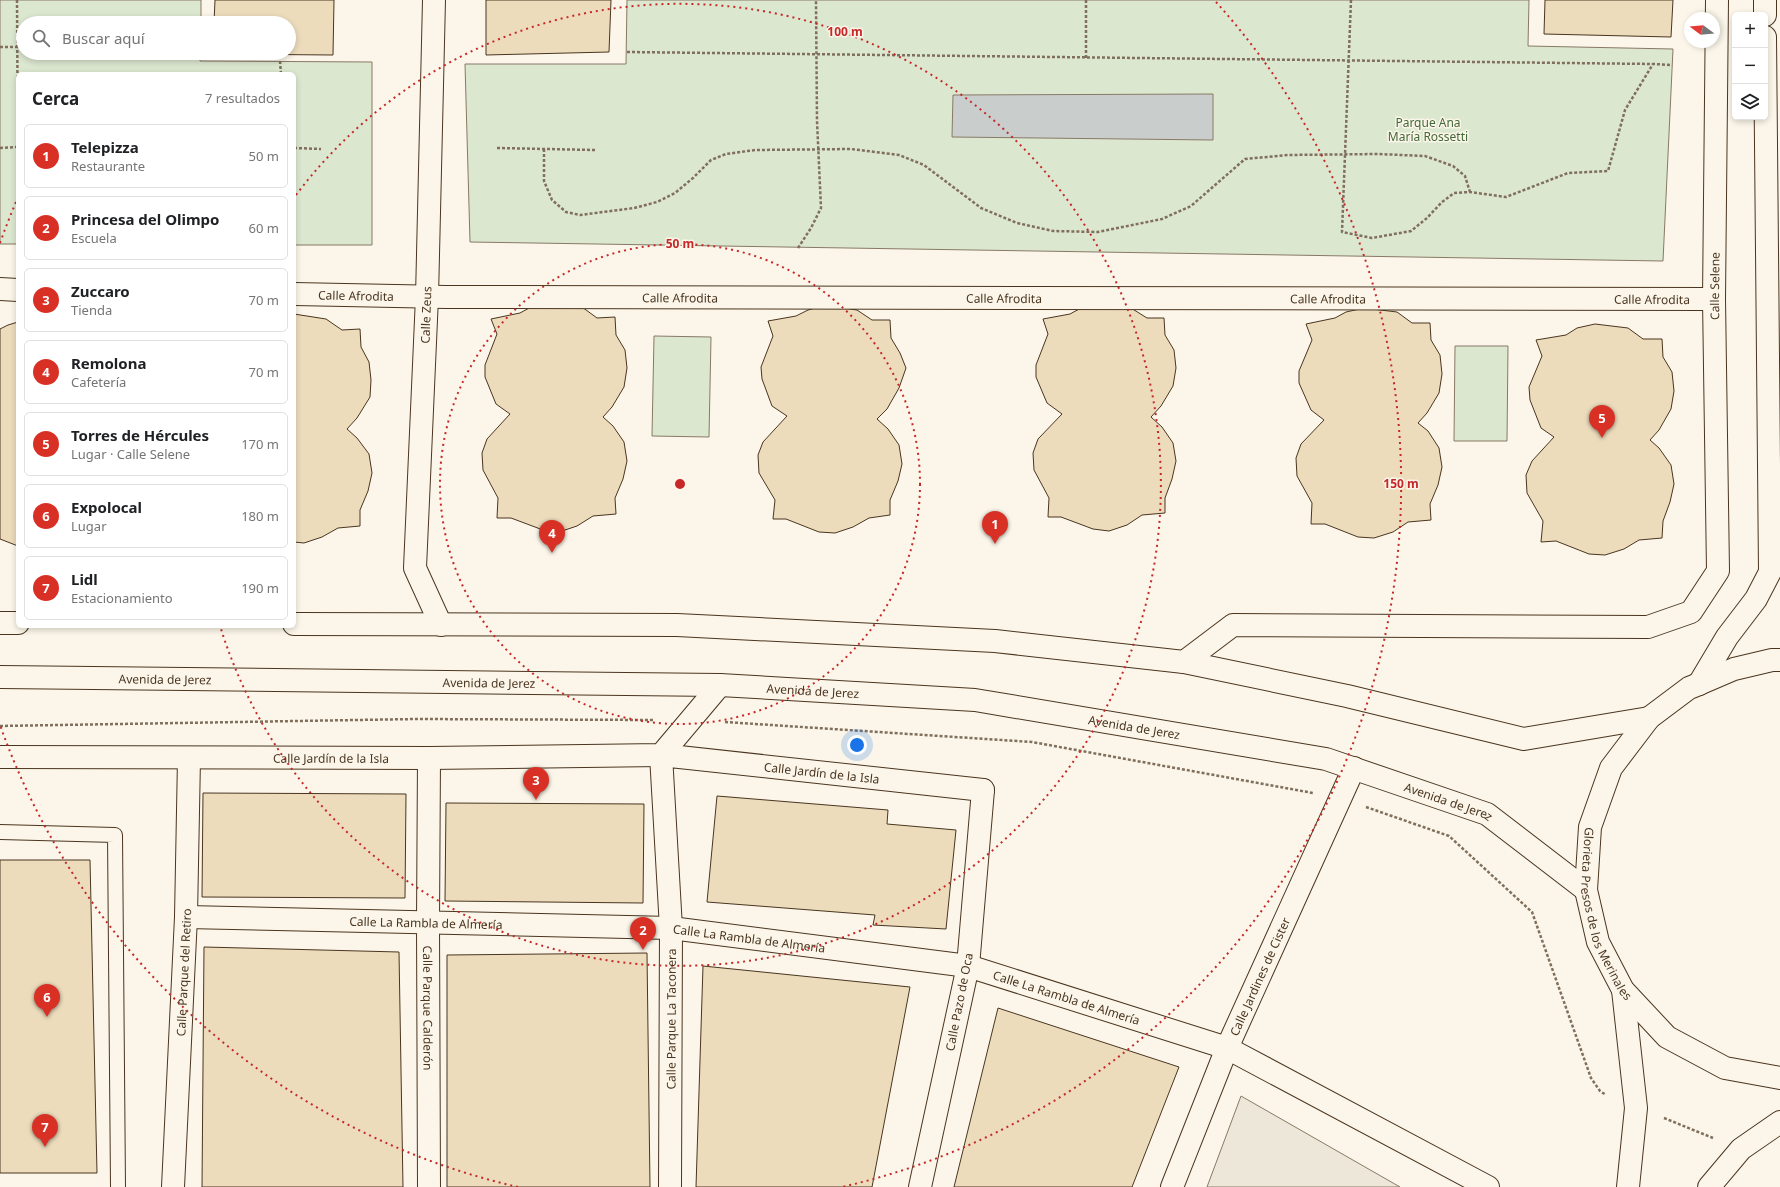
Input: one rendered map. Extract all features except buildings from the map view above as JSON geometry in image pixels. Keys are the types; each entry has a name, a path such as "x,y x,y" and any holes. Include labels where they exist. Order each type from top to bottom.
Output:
{"street":[{"name":"Calle Zeus","path":"434,0 427,297 415,568 441,625"},
{"name":"Calle Selene","path":"1184,662 1233,625 1648,627 1691,612 1718,572 1714,299 1717,0"},
{"path":"1765,0 1765,12"},
{"path":"1699,684 1727,637 1756,599 1770,572 1765,48"},
{"path":"0,289 16,290"},
{"name":"Calle Afrodita","path":"296,294 427,297 1714,299"},
{"path":"0,623 16,623"},
{"path":"296,624 677,625 995,641 1184,662 1347,696 1524,739 1649,718"},
{"name":"Glorieta Presos de los Merinales","path":"1780,660 1772,660 1734,669 1689,688 1649,718 1611,768 1590,827 1586,890 1598,942 1623,990 1667,1037 1725,1068 1780,1078"},
{"name":"Avenida de Jerez","path":"0,677 720,685 975,700 1326,759 1487,814 1586,890"},
{"path":"661,755 720,685"},
{"name":"Calle Jardín de la Isla","path":"0,757 429,758 661,755 983,790"},
{"name":"Calle Parque La Taconera","path":"661,755 671,928 670,1187"},
{"name":"Calle Parque del Retiro","path":"173,1187 186,918 189,758"},
{"name":"Calle Parque Calderón","path":"428,1187 429,758"},
{"name":"Calle Jardines de Cister","path":"1172,1187 1227,1048 1354,768"},
{"name":"Calle Pazo de Oca","path":"920,1187 968,966 983,790"},
{"name":"Calle La Rambla de Almería","path":"186,918 671,928 968,966 1227,1048 1488,1187"},
{"path":"1623,990 1636,1108 1628,1187"},
{"path":"1709,1187 1741,1149 1780,1122"}],"lane":[{"path":"0,832 115,835 118,1187"}],"path":[{"path":"17,0 17,16"},
{"path":"798,248 811,228 821,208 816,54 816,0"},
{"path":"1086,0 1086,58"},
{"path":"1351,0 1342,232 1372,238 1411,231 1427,218 1442,202 1454,193 1470,192 1506,197 1568,173 1608,171 1625,110 1653,64"},
{"path":"0,47 16,47"},
{"path":"627,52 1672,65"},
{"path":"17,60 17,72"},
{"path":"280,61 281,72"},
{"path":"0,148 16,147"},
{"path":"296,148 321,149"},
{"path":"498,148 595,150"},
{"path":"544,149 544,181 552,200 566,212 580,215 634,208 657,202 675,193 711,160 726,154 755,150 851,149 899,155 924,164 981,208 1017,223 1053,231 1098,232 1162,219 1191,206 1245,159 1288,155 1378,154 1425,156 1453,166 1465,176 1470,192"},
{"path":"0,726 416,719 659,720"},
{"path":"718,722 1032,742 1311,793"},
{"path":"1360,805 1449,836 1532,912 1591,1078 1600,1091 1610,1097"},
{"path":"1662,1118 1719,1140"}],"green space":[{"path":"0,0 201,0 201,16 16,16 16,60 372,62 372,245 296,245 296,72 16,72 16,244 0,244"},
{"name":"Parque Ana María Rossetti","path":"627,0 1529,0 1528,46 1673,49 1663,261 470,242 465,64 626,64"},
{"path":"654,336 711,337 709,437 652,436"},
{"path":"1455,346 1508,346 1507,441 1454,441"}],"shaded area":[{"path":"1213,94 1213,140 952,137 953,95"},
{"path":"1241,1096 1400,1187 1207,1187"}],"place":[{"name":"Torres de Hércules","path":"1602,438"},
{"name":"Telepizza","path":"995,544"},
{"name":"Remolona","path":"552,553"},
{"name":"Zuccaro","path":"536,800"},
{"name":"Princesa del Olimpo","path":"643,950"},
{"name":"Expolocal","path":"47,1017"},
{"name":"Lidl","path":"45,1147"}]}
